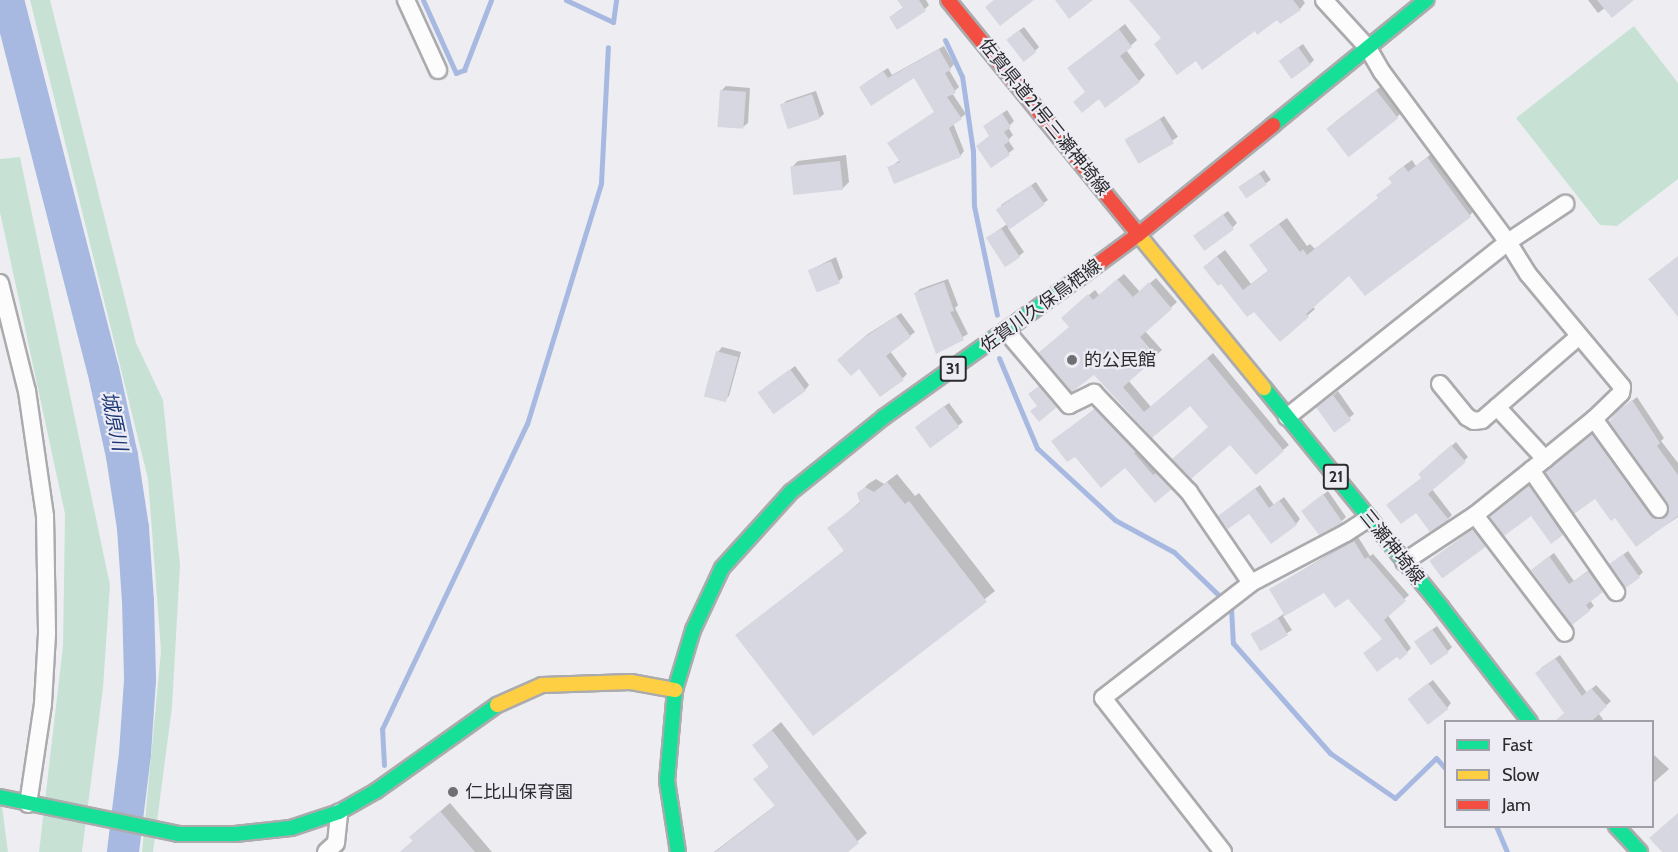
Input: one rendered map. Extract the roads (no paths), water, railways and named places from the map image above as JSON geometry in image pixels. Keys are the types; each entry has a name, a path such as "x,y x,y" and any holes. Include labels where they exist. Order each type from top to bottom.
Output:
{"main road":[{"name":"佐賀県道21号三瀬神埼線","path":"948,0 1139,234"},
{"name":"佐賀川久保鳥栖線","path":"678,852 667,780 675,690 693,630 722,568 790,492 884,417 1007,332 1139,234 1426,0"},
{"name":"三瀬神埼線","path":"1139,234 1369,518 1528,720"},
{"path":"0,797 178,834 235,834 291,828 339,812 376,791 492,707 542,685 631,681 675,690"},
{"path":"1618,828 1640,852"}],"street":[{"path":"406,0 438,70"},
{"path":"1324,0 1368,48 1382,72 1508,242 1528,274 1578,337 1622,387 1621,393 1545,459 1475,515 1404,562"},
{"path":"1287,417 1508,242 1565,204"},
{"path":"0,283 27,391 39,462 46,527 47,634 43,704 28,804"},
{"path":"1007,332 1069,405 1094,393 1182,484 1251,583"},
{"path":"1440,384 1467,417 1474,421 1482,420 1578,337"},
{"path":"1497,407 1545,459"},
{"path":"1594,418 1659,509"},
{"path":"1531,470 1616,592"},
{"path":"1475,515 1565,633"},
{"path":"1223,852 1103,698 1251,583 1346,533 1369,518"},
{"path":"326,852 336,843 339,812"}],"waterway":[{"name":"城原川","path":"8,0 103,369 122,456 133,528 140,680 135,754 123,852"},
{"path":"423,0 456,73 464,70 491,0"},
{"path":"566,0 613,22 616,0"},
{"path":"945,40 962,76 973,151 974,206 997,315"},
{"path":"384,765 382,729 527,424 601,183 608,47"},
{"path":"999,358 1037,448 1115,520 1174,552 1231,607 1233,643 1330,753 1395,798 1436,758 1444,767"},
{"path":"1497,828 1507,852"}],"place":[{"name":"的公民館","path":"1072,360"},
{"name":"仁比山保育園","path":"453,792"}]}
